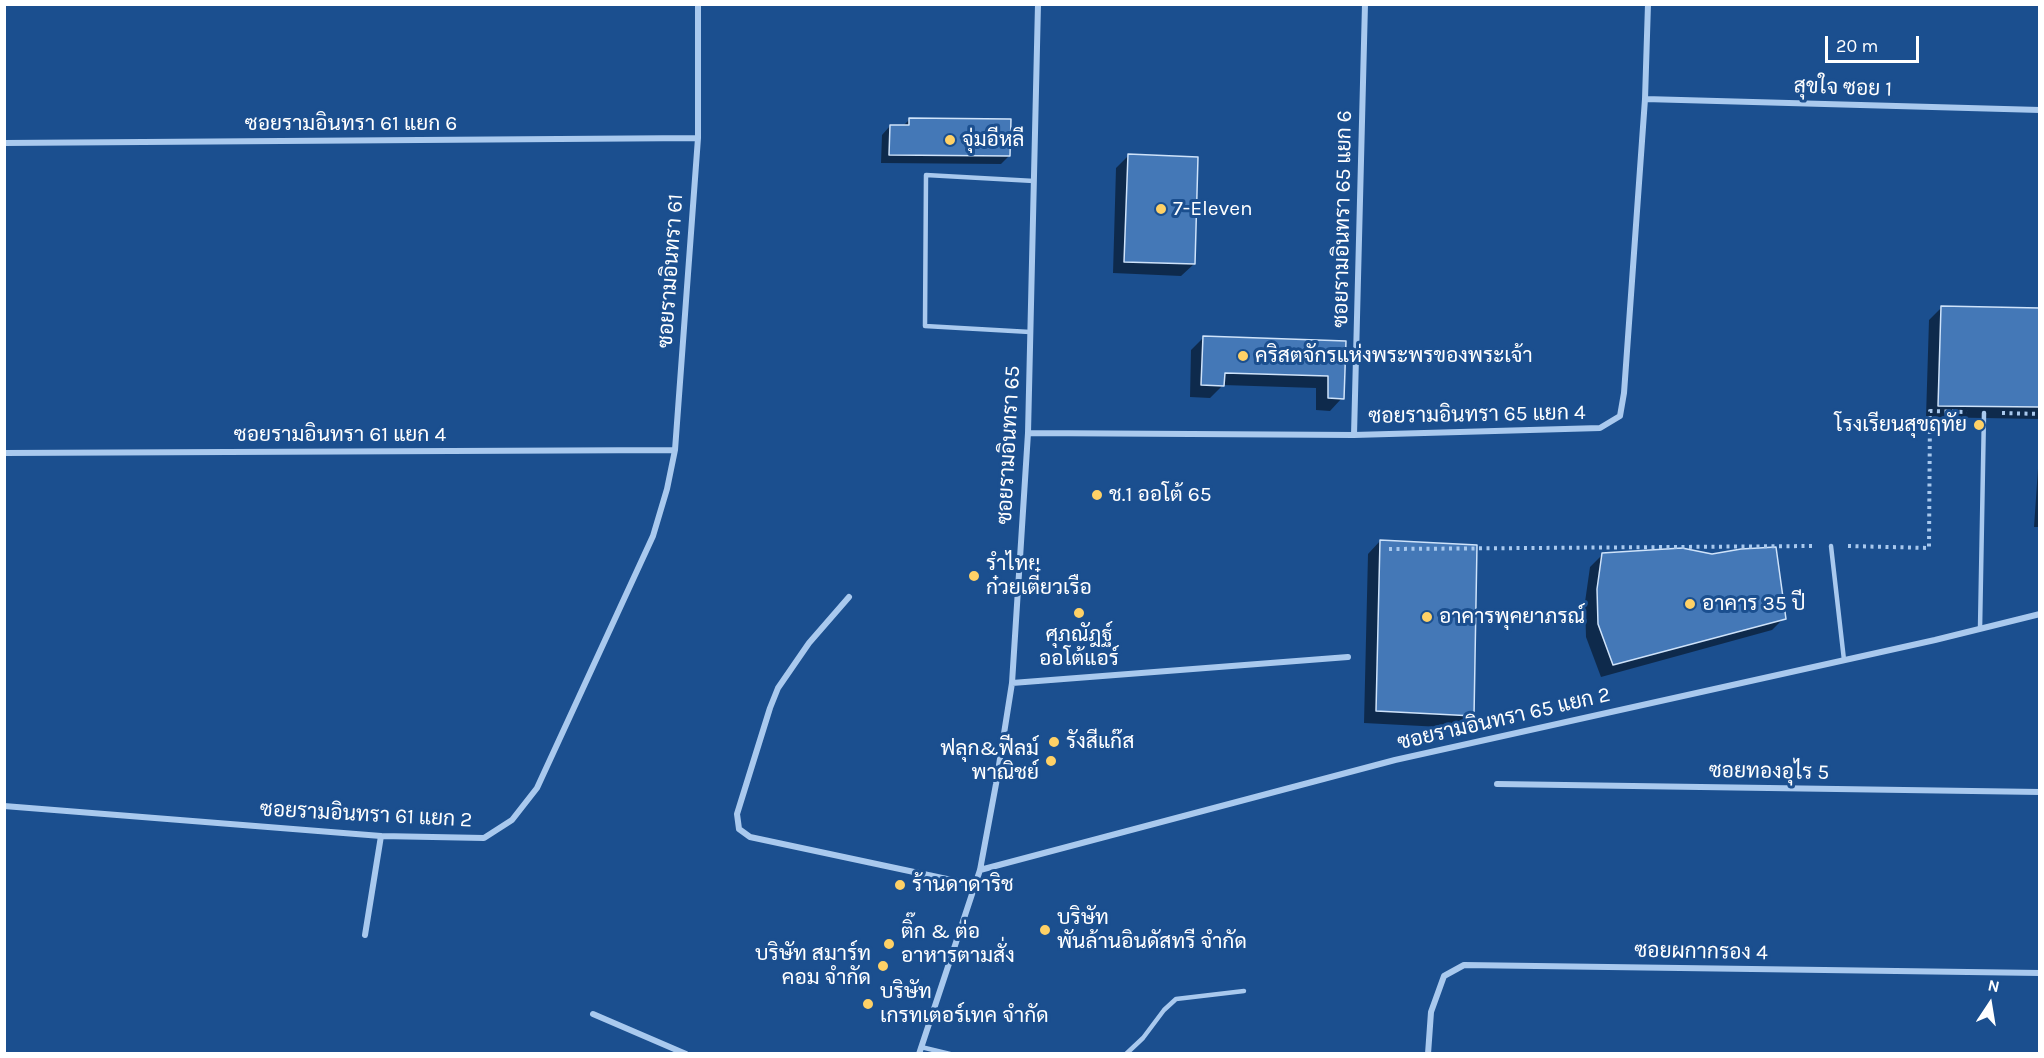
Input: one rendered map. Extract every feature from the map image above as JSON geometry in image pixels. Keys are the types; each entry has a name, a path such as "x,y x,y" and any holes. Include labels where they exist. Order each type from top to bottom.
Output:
{"street":[{"name":"ซอยรามอินทรา 61","path":"653,536 667,489 675,450 698,138 698,4"},
{"name":"ซอยรามอินทรา 65","path":"920,1050 980,870 1012,683 1028,433 1038,4"},
{"name":"ซอยรามอินทรา 65 แยก 6","path":"1354,435 1365,4"},
{"name":"ซอยรามอินทรา 65 แยก 4","path":"1028,433 1354,435 1600,428 1620,416 1624,393 1645,99 1648,4"},
{"name":"สุขใจ ซอย 1","path":"1645,99 2040,110"},
{"name":"ซอยรามอินทรา 61 แยก 6","path":"4,143 698,138"},
{"name":"ซอยรามอินทรา 61 แยก 4","path":"4,453 675,450"},
{"name":"ซอยรามอินทรา 61 แยก 2","path":"4,806 381,836 484,838 512,820 537,788 653,536"},
{"path":"849,597 809,643 778,688 737,814 739,829 750,837 975,885"},
{"name":"ซอยรามอินทรา 65 แยก 2","path":"980,870 1395,760 2040,614"},
{"path":"1012,683 1348,657"},
{"name":"ซอยทองอุไร 5","path":"1497,784 2040,792"},
{"path":"365,934 381,836"},
{"name":"ซอยผกากรอง 4","path":"1428,1053 1431,1012 1444,976 1464,965 2040,973"},
{"path":"593,1014 686,1053"}],"lane":[{"path":"1030,332 925,326 926,175 1034,181"},
{"path":"1980,629 1984,413"},
{"path":"1831,546 1844,660"},
{"path":"1126,1053 1143,1038 1164,1010 1176,999 1244,991"},
{"path":"920,1050 950,1053"}],"path":[{"path":"1389,549 1831,546 1929,548 1930,411 2040,414"}],"building":[{"name":"จุ่มอีหลี","path":"909,118 1011,119 1010,156 889,155 890,125 909,125"},
{"name":"7-Eleven","path":"1128,154 1198,157 1195,264 1124,262"},
{"path":"1941,306 2040,308 2040,407 1938,406"},
{"path":"1203,336 1346,341 1344,399 1328,398 1328,376 1225,373 1224,386 1201,385"},
{"name":"อาคารพุคยาภรณ์","path":"1380,540 1477,545 1474,716 1376,711"},
{"name":"อาคาร 35 ปี","path":"1776,547 1786,619 1613,665 1598,624 1597,589 1602,553 1682,548 1712,554 1741,549"}],"place":[{"name":"จุ่มอีหลี","path":"950,140"},
{"name":"7-Eleven","path":"1161,209"},
{"name":"คริสตจักรแห่งพระพรของพระเจ้า","path":"1243,356"},
{"name":"โรงเรียนสุขฤทัย","path":"1979,425"},
{"name":"ช.1 ออโต้ 65","path":"1097,495"},
{"name":"รำไทย ก๋วยเตี๋ยวเรือ","path":"974,576"},
{"name":"อาคาร 35 ปี","path":"1690,604"},
{"name":"ศุภณัฎฐ์ ออโต้แอร์","path":"1079,613"},
{"name":"อาคารพุคยาภรณ์","path":"1427,617"},
{"name":"รังสีแก๊ส","path":"1054,742"},
{"name":"ฟลุก&ฟีลม์ พาณิชย์","path":"1051,761"},
{"name":"ร้านดาดาริช","path":"900,885"},
{"name":"บริษัท พันล้านอินดัสทรี จำกัด","path":"1045,930"},
{"name":"ติ๊ก & ต่อ อาหารตามสั่ง","path":"889,944"},
{"name":"บริษัท สมาร์ท คอม จำกัด","path":"883,966"},
{"name":"บริษัท เกรทเตอร์เทค จำกัด","path":"868,1004"}]}
